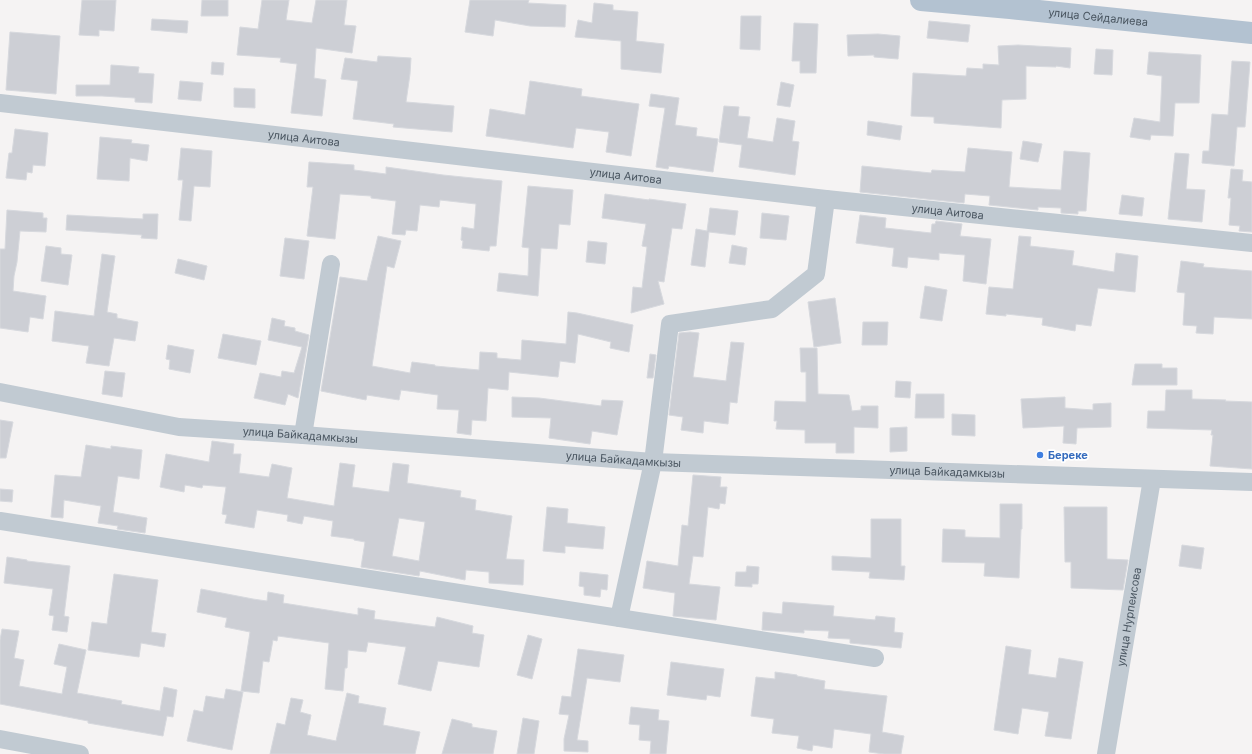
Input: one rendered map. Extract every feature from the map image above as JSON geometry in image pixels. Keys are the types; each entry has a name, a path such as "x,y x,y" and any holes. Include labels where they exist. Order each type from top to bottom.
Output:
{"main road":[{"name":"улица Сейдалиева","path":"921,0 1252,33"}],"street":[{"name":"улица Аитова","path":"0,103 826,199 1252,243"},
{"path":"619,618 653,462 670,324 772,308 816,274 826,199"},
{"path":"303,435 331,264"},
{"name":"улица Байкадамкызы","path":"0,392 179,427 653,462 1252,482"},
{"name":"улица Нурпеисова","path":"1106,754 1152,479"},
{"path":"0,521 875,658"},
{"path":"0,738 80,754"}],"building":[{"path":"82,0 116,0 114,31 99,30 99,36 79,35"},
{"path":"202,0 228,0 228,16 201,16"},
{"path":"262,0 289,0 286,20 312,23 316,0 347,0 344,25 356,26 352,53 316,48 314,78 326,80 322,116 291,113 297,64 280,62 281,58 237,55 240,27 258,29"},
{"path":"470,0 529,0 528,3 566,5 565,27 530,26 495,20 493,36 465,32"},
{"path":"594,3 613,5 613,10 638,12 636,41 664,44 661,73 621,69 621,41 575,37 578,20 592,23"},
{"path":"741,16 761,16 760,50 740,49"},
{"path":"152,19 188,21 187,33 151,30"},
{"path":"929,21 970,25 968,42 927,38"},
{"path":"794,23 818,24 816,73 800,73 800,61 792,61"},
{"path":"10,32 60,36 56,94 6,90"},
{"path":"878,34 900,36 898,59 874,57 874,55 848,56 847,35"},
{"path":"1018,45 1071,48 1070,68 1056,66 1026,66 1026,99 1002,100 1001,128 934,123 934,117 911,116 913,73 966,76 967,68 983,69 983,64 999,65 998,46"},
{"path":"1096,49 1113,50 1112,75 1094,74"},
{"path":"1149,52 1201,55 1199,103 1175,103 1173,136 1151,135 1150,140 1130,137 1134,118 1160,122 1162,76 1147,74"},
{"path":"378,56 411,58 406,102 454,106 452,132 393,127 394,124 353,119 358,81 341,79 345,58 377,62"},
{"path":"1232,61 1250,62 1245,127 1237,127 1234,166 1202,163 1203,151 1209,151 1212,114 1228,115"},
{"path":"212,62 224,63 223,75 211,74"},
{"path":"111,65 139,67 138,73 154,74 152,103 135,102 135,98 76,96 76,85 110,85"},
{"path":"180,81 203,83 201,101 178,99"},
{"path":"530,81 582,89 581,96 639,104 631,156 606,152 609,132 576,128 573,148 486,136 490,109 525,115"},
{"path":"781,82 794,85 790,107 777,105"},
{"path":"234,88 255,89 255,108 234,107"},
{"path":"651,94 679,98 675,125 697,128 696,136 718,139 713,172 669,166 668,169 656,167 665,108 649,106"},
{"path":"724,106 739,107 738,116 750,117 747,138 773,142 777,118 795,121 792,141 799,142 795,175 739,167 742,145 719,142"},
{"path":"868,121 902,126 900,140 867,135"},
{"path":"15,129 48,133 45,166 33,165 32,173 27,172 26,180 6,178 9,153 12,153"},
{"path":"100,137 132,140 131,143 149,145 147,161 130,158 129,181 97,179"},
{"path":"1023,141 1042,144 1038,162 1020,159"},
{"path":"181,148 212,151 210,187 194,186 191,221 179,220 183,180 178,180"},
{"path":"968,148 1012,152 1009,187 1061,190 1064,151 1090,153 1086,211 1078,211 1078,214 1061,213 1061,208 1038,207 1038,210 989,205 990,196 965,194 964,203 860,192 862,166 931,173 932,170 965,172"},
{"path":"1175,153 1189,154 1186,189 1205,190 1202,222 1168,219"},
{"path":"309,162 354,165 354,170 386,174 386,167 502,181 496,246 490,246 489,251 462,248 462,227 474,229 476,204 440,200 439,207 420,205 417,231 406,230 405,235 392,234 396,201 371,198 371,196 340,194 335,239 307,236 313,187 307,187"},
{"path":"1231,169 1243,170 1242,181 1252,182 1252,232 1239,231 1240,226 1229,225 1231,198 1228,198"},
{"path":"528,186 573,190 570,225 559,224 557,249 541,248 538,296 497,291 499,273 528,276 529,248 522,247"},
{"path":"605,194 686,204 682,229 672,228 664,282 658,281 664,304 631,313 633,287 642,288 647,247 642,246 646,224 602,218"},
{"path":"1122,195 1144,198 1142,216 1119,214"},
{"path":"710,208 738,211 735,235 709,232 705,267 691,265 696,229 707,231"},
{"path":"7,210 43,213 43,218 47,218 46,232 20,231 13,291 46,296 43,319 30,317 28,332 0,328 0,249 5,249"},
{"path":"762,213 789,216 786,240 760,238"},
{"path":"143,214 158,214 157,239 141,238 142,235 66,230 67,215 143,219"},
{"path":"860,215 886,218 885,228 931,233 932,224 935,224 936,221 962,224 960,236 991,239 986,284 963,281 965,255 939,253 939,260 908,257 907,268 892,266 894,248 856,243"},
{"path":"378,236 401,241 394,268 387,266 372,366 410,373 412,362 435,366 479,370 480,352 497,353 497,358 521,360 522,340 566,344 568,312 633,325 629,352 610,348 611,342 578,334 575,363 560,361 558,377 509,372 508,390 488,388 486,421 472,420 471,435 457,433 459,410 437,409 438,395 401,390 399,400 367,395 366,400 321,391 340,277 367,281"},
{"path":"1019,236 1031,237 1030,246 1074,251 1072,265 1114,272 1116,253 1138,256 1135,292 1098,288 1091,326 1076,324 1075,331 1042,325 1043,318 1006,314 1006,316 986,314 989,287 1013,289"},
{"path":"285,238 309,241 304,279 280,276"},
{"path":"588,241 607,243 605,264 586,262"},
{"path":"732,245 747,248 745,265 729,263"},
{"path":"46,246 61,248 61,254 72,255 68,285 41,281"},
{"path":"102,254 115,256 107,312 117,314 117,318 138,322 135,341 114,338 109,366 86,363 89,346 52,341 55,311 94,316"},
{"path":"178,259 207,266 204,280 175,273"},
{"path":"1181,261 1204,264 1203,267 1252,271 1252,319 1214,317 1213,334 1196,333 1197,326 1183,325 1185,293 1177,292"},
{"path":"925,286 947,290 942,321 920,318"},
{"path":"835,298 841,343 814,347 808,302"},
{"path":"272,318 285,321 284,326 295,328 295,331 309,335 298,398 288,394 285,405 254,398 260,373 281,377 282,371 294,373 302,347 268,340"},
{"path":"863,322 888,322 887,345 862,345"},
{"path":"679,333 699,333 693,377 726,381 731,342 744,343 737,403 730,402 728,424 704,421 703,433 681,430 683,417 669,415"},
{"path":"223,334 261,341 256,365 218,358"},
{"path":"168,345 194,350 190,373 169,369 170,360 166,359"},
{"path":"800,348 817,348 818,394 849,395 852,411 861,410 861,406 878,406 878,428 854,427 854,453 836,453 836,443 805,443 805,430 776,429 777,421 774,421 775,401 806,402 806,372 801,372"},
{"path":"650,354 656,355 653,378 647,378"},
{"path":"1135,364 1162,364 1162,368 1177,368 1177,385 1132,385"},
{"path":"105,371 125,373 122,397 102,394"},
{"path":"896,381 911,382 910,398 895,397"},
{"path":"1166,390 1192,390 1192,399 1252,402 1252,469 1210,466 1213,435 1211,435 1212,430 1147,428 1148,411 1165,411"},
{"path":"916,394 944,394 944,418 915,418"},
{"path":"512,397 539,398 601,406 602,400 623,401 617,435 592,431 590,444 549,438 551,418 512,417"},
{"path":"1065,397 1065,408 1093,410 1093,404 1111,403 1111,427 1077,428 1076,444 1063,443 1064,426 1023,428 1021,399"},
{"path":"952,414 975,415 975,436 952,435"},
{"path":"0,420 13,422 6,458 0,458"},
{"path":"907,427 907,451 890,452 890,428"},
{"path":"212,441 234,444 233,454 241,454 239,473 269,477 272,464 292,468 287,498 334,506 340,463 355,465 352,487 389,492 393,463 409,465 407,483 461,491 460,497 476,500 475,510 512,516 506,559 524,560 523,585 489,583 489,572 466,570 465,580 420,571 419,576 361,567 365,542 331,536 333,521 304,516 302,524 287,521 288,515 257,510 254,528 225,523 227,515 222,514 226,487 203,485 202,488 185,485 184,492 160,487 166,454 209,462","holes":["399,518 425,522 419,561 392,556"]},
{"path":"86,445 111,449 111,446 142,450 139,479 118,476 113,512 147,518 145,533 117,529 118,526 98,523 101,506 64,500 63,518 51,517 55,475 81,477"},
{"path":"693,475 721,477 720,487 727,487 725,504 720,503 719,509 708,507 703,557 693,556 689,584 720,587 716,620 673,616 675,593 643,588 647,561 678,566 682,525 688,526"},
{"path":"0,489 13,490 12,502 0,501"},
{"path":"1000,504 1022,504 1019,578 984,576 985,563 942,562 943,529 965,530 965,537 1000,538"},
{"path":"547,507 568,509 567,523 605,527 603,549 565,546 565,553 543,551"},
{"path":"1064,507 1107,507 1107,559 1128,560 1123,590 1071,588 1071,562 1065,562"},
{"path":"871,519 901,519 901,566 905,566 904,580 869,578 870,572 832,570 832,556 871,558"},
{"path":"1182,545 1204,548 1201,569 1179,566"},
{"path":"7,557 70,566 64,616 69,617 67,632 52,630 54,616 49,615 53,589 4,583"},
{"path":"747,566 759,567 758,584 752,584 752,587 735,586 736,572 746,572"},
{"path":"580,572 608,575 607,590 601,589 600,597 584,595 584,587 579,586"},
{"path":"114,574 158,580 151,632 166,634 164,647 141,643 139,657 88,650 92,622 107,624"},
{"path":"201,589 267,601 268,592 284,595 283,603 358,615 358,608 375,611 374,619 435,627 437,617 473,626 472,633 484,635 479,667 438,661 431,691 398,684 406,647 368,642 366,652 348,650 343,691 325,689 329,643 278,636 277,641 273,640 269,662 263,661 259,693 241,691 250,632 225,627 227,618 197,612"},
{"path":"783,602 834,606 833,616 875,620 876,616 895,618 894,632 903,633 901,648 850,643 850,639 828,638 829,631 804,630 804,633 762,630 763,612 782,614"},
{"path":"2,629 19,631 14,658 24,660 19,686 62,694 67,667 54,664 59,644 86,650 77,693 122,701 121,704 160,711 164,687 177,690 173,717 167,716 163,736 88,723 88,721 0,704 0,640"},
{"path":"528,635 542,639 532,679 517,675"},
{"path":"1006,646 1031,650 1028,674 1056,678 1059,658 1083,662 1071,739 1045,736 1049,712 1022,708 1018,734 994,730"},
{"path":"578,649 624,655 620,682 587,678 577,740 588,741 588,752 564,751 564,739 569,715 559,714 562,696 571,697"},
{"path":"671,662 724,669 720,697 707,695 706,700 667,695"},
{"path":"775,672 825,681 824,689 887,696 882,732 904,736 901,754 869,752 871,734 834,729 832,748 813,745 812,751 797,748 799,736 772,733 774,719 751,716 756,677 775,679"},
{"path":"226,689 243,692 232,750 187,741 194,710 203,712 206,696 224,699"},
{"path":"347,693 359,696 358,703 386,708 383,725 420,732 415,754 270,754 277,723 285,725 291,698 303,700 300,712 311,715 307,735 336,741"},
{"path":"631,707 659,710 658,720 669,721 666,754 650,754 651,741 639,740 640,725 629,724"},
{"path":"523,718 539,721 534,754 517,754"},
{"path":"452,719 472,724 472,727 497,731 493,754 442,754"}],"place":[{"name":"Береке","path":"1040,455"}]}
